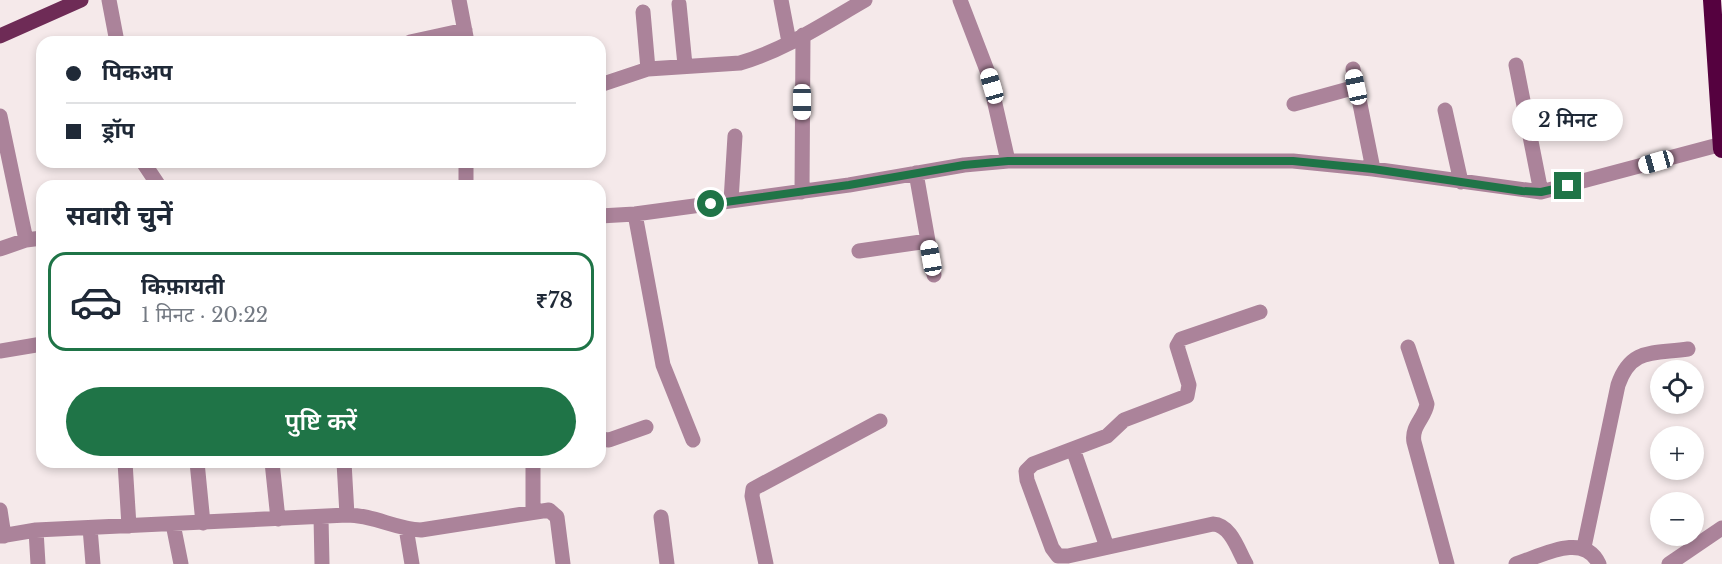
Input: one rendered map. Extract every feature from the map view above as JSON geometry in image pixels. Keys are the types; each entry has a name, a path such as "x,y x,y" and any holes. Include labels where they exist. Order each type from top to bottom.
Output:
{"highway":[{"path":"1712,0 1722,149"}],"main road":[{"path":"0,36 77,1"}],"street":[{"path":"109,0 116,36"},
{"path":"459,0 466,36"},
{"path":"781,0 796,39 802,192"},
{"path":"606,84 648,69 740,63 774,51 865,0"},
{"path":"960,0 988,73 1008,161"},
{"path":"679,4 685,65"},
{"path":"643,12 648,69"},
{"path":"1516,65 1541,192"},
{"path":"1353,69 1373,169"},
{"path":"1294,104 1356,87"},
{"path":"1445,110 1461,182"},
{"path":"0,116 26,240"},
{"path":"731,201 735,136"},
{"path":"606,216 635,214 802,192 964,165 1008,161 1293,161 1373,169 1541,192 1722,144"},
{"path":"916,173 934,275"},
{"path":"635,214 663,365 693,440"},
{"path":"0,249 36,239"},
{"path":"859,251 928,241"},
{"path":"1246,564 1229,532 1219,524 1205,525 1068,556 1056,555 1027,480 1028,467 1107,436 1124,420 1187,396 1189,385 1177,346 1181,339 1260,312"},
{"path":"0,351 36,345"},
{"path":"1408,347 1427,404 1425,412 1413,430 1414,442 1447,564"},
{"path":"1584,547 1623,369 1637,357 1688,349"},
{"path":"766,564 752,496 753,489 880,421"},
{"path":"606,440 646,427"},
{"path":"1073,449 1107,547"},
{"path":"125,468 129,526"},
{"path":"198,468 203,523"},
{"path":"273,468 278,519"},
{"path":"344,468 347,516"},
{"path":"532,468 533,511"},
{"path":"0,510 2,536 36,530 347,516 370,517 421,530 549,510 557,517 563,564"},
{"path":"321,517 322,564"},
{"path":"661,517 667,564"},
{"path":"173,524 181,564"},
{"path":"90,528 93,564"},
{"path":"406,528 412,564"},
{"path":"1669,564 1722,528"},
{"path":"36,530 38,564"},
{"path":"1516,564 1565,548 1584,547 1592,552 1599,564"}],"route":[{"path":"711,204 849,185 964,165 1008,161 1293,161 1373,169 1522,191 1541,192 1568,186"}]}
